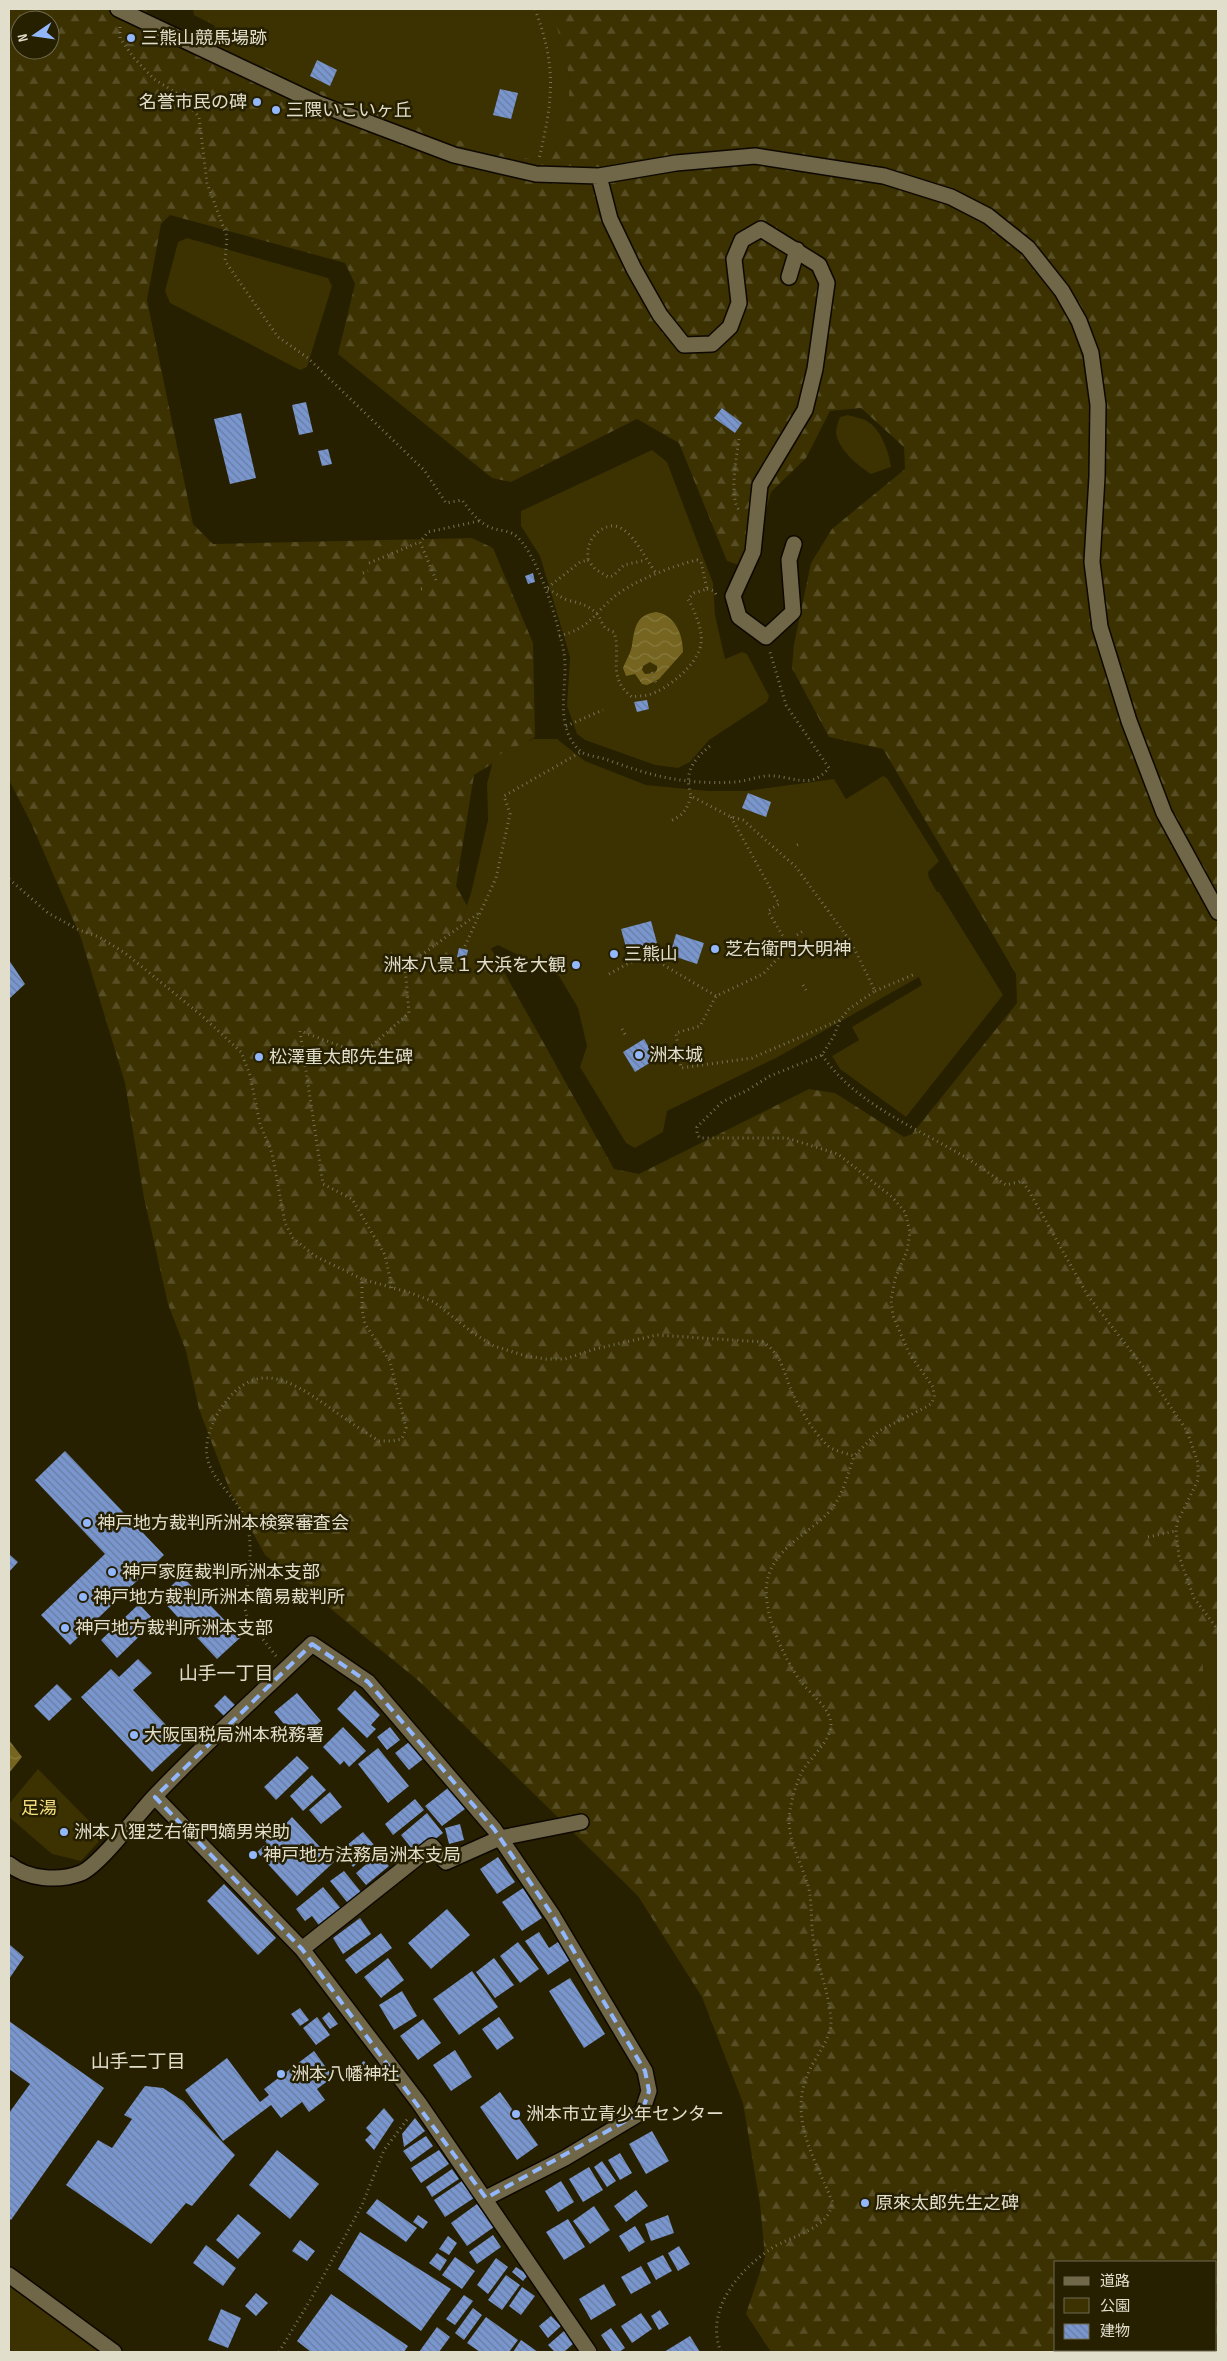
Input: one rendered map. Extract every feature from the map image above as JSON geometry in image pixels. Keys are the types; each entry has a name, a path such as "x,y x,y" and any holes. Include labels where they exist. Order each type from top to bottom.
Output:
{"street":[{"path":"118,9 319,104 454,155 536,174 599,176 676,163 755,156 884,176 958,201 988,216 1028,248 1062,291 1079,321 1091,353 1098,405 1097,477 1092,562 1100,627 1129,721 1164,813 1218,912"},
{"path":"599,176 610,219 634,269 660,315 684,345 712,344 730,327 739,303 734,259 742,240 761,230 819,264 826,282 815,369 805,410 760,485 753,552 733,596 739,617 766,637 793,612 789,560 794,544"},
{"path":"789,276 797,250"},
{"path":"9,1864 17,1870 44,1878 81,1873 94,1864 155,1797 312,1644 368,1682 494,1829 553,1916 645,2071 649,2091 642,2112 564,2158 486,2198"},
{"path":"155,1797 302,1949 419,2103 486,2198 586,2351"},
{"path":"302,1949 432,1846 446,1862 500,1838 581,1822"},
{"path":"9,2275 114,2352"}],"path":[{"path":"118,9 120,38 134,58 154,79 181,96 199,117 207,183 227,237 225,261 258,311 278,337 308,358 424,470 446,503 462,500 479,521 493,529 514,534 525,544 537,566 546,589 564,654 562,708 569,736 581,752 649,775 687,783 735,782 768,776 812,781 823,776 829,768 786,705 766,637"},
{"path":"535,9 546,40 552,80 549,117 536,174"},
{"path":"739,439 735,471 735,504 738,510 756,518"},
{"path":"369,563 420,542 428,532 479,521"},
{"path":"646,560 624,565 613,576 608,576 595,568 588,560 587,550 591,538 600,530 613,526 623,528 631,534 646,560 657,574"},
{"path":"420,542 436,580"},
{"path":"546,589 580,562 588,560"},
{"path":"559,636 584,627 616,595 657,574 697,560 701,562 707,589"},
{"path":"546,589 555,592 566,600 580,602 598,614 600,623 606,630 614,632 617,641 615,668 624,691 632,697 650,695 686,671 697,655 702,642 695,612 688,599 694,593 707,589 714,592"},
{"path":"652,672 656,683"},
{"path":"566,726 603,710"},
{"path":"672,820 681,816 686,810 691,796 687,783 689,769 711,746"},
{"path":"465,946 496,878 510,814 504,796 581,752"},
{"path":"691,796 731,817 743,820 796,867 851,942 875,991"},
{"path":"731,817 779,904 768,911 784,938 782,954 763,974 716,996 700,1026 676,1033 681,1068 752,1058 840,1020"},
{"path":"797,845 801,843"},
{"path":"9,879 48,913 79,930 99,937 125,953 232,1041 246,1062 260,1124 272,1153 285,1223 293,1238 315,1256 362,1279 434,1302 473,1333 494,1346 546,1360 565,1359 595,1349 657,1335 763,1342 774,1349 795,1396 811,1425 826,1445 854,1456"},
{"path":"392,1288 385,1254 352,1199 323,1184 300,1031 362,1054 409,1013 405,967 479,913"},
{"path":"796,935 803,931"},
{"path":"609,974 629,963 650,956 716,996"},
{"path":"721,2352 718,2344 716,2319 721,2305 735,2282 753,2263 773,2247 812,2228 824,2219 832,2209 832,2201 805,2139 801,2116 801,2097 807,2076 828,2035 831,2020 814,1939 809,1889 794,1846 789,1820 802,1773 830,1732 831,1722 828,1713 789,1664 777,1638 769,1608 767,1586 769,1573 788,1546 830,1511 844,1484 854,1456 879,1430 926,1407 932,1403 934,1396 932,1387 909,1353 894,1316 891,1300 895,1279 907,1251 910,1232 905,1212 892,1197 838,1154 787,1138 700,1138 697,1135 697,1127 722,1102 746,1091 770,1076 822,1055 834,1036 840,1020 849,1009 875,991 915,974"},
{"path":"803,985 806,990"},
{"path":"622,1029 626,1036"},
{"path":"822,1055 846,1084 892,1117 960,1155 1006,1185 1022,1181 1088,1296 1145,1368 1187,1431 1198,1463 1198,1480 1177,1523 1179,1556 1194,1598 1218,1630"},
{"path":"286,1669 248,1620 245,1609 250,1535 241,1510 216,1476 208,1460 207,1440 219,1411 228,1398 241,1386 259,1378 276,1378 299,1386 379,1441 392,1442 402,1439 406,1428 390,1361 365,1324 362,1309 362,1279"},
{"path":"1148,1537 1176,1531"},
{"path":"279,2352 312,2297 362,2205 384,2150 419,2103"}],"highlighted area":[{"path":"312,1644 368,1682 494,1829 553,1916 645,2071 649,2091 642,2112 486,2198 302,1949 155,1797"}],"green space":[{"path":"9,9 145,9 148,13 208,43 215,26 194,15 193,9 1218,9 1218,2352 771,2352 746,2314 765,2257 760,2204 743,2103 702,1997 638,1896 420,1682 265,1555 230,1491 199,1409 186,1351 168,1304 144,1198 125,1083 81,938 31,823 9,780","holes":["170,215 345,263 355,284 338,354 492,478 511,482 637,419 679,443 727,561 750,569 771,492 806,458 830,411 861,408 904,447 905,469 832,529 811,563 794,644 792,668 829,737 883,749 1016,974 1017,1003 912,1134 904,1137 835,1093 809,1089 639,1174 614,1169 456,886 474,775 535,737 533,643 493,548 472,538 213,544 193,524 147,300 161,224"]},
{"path":"196,9 551,9 564,51 569,77 569,102 560,139 548,161 535,160 483,148 355,105 210,43 217,25 196,13"},
{"path":"187,238 328,278 332,286 307,367 300,370 170,303 165,291 178,242"},
{"path":"848,415 865,420 876,429 886,448 891,467 871,474 855,462 840,445 836,433 837,425 840,417"},
{"path":"652,450 667,462 713,583 715,615 725,659 742,652 747,654 769,696 767,702 709,740 690,762 678,768 655,765 585,740 577,734 567,706 570,657 540,556 521,526 521,511"},
{"path":"533,739 557,739 585,761 646,785 709,791 746,791 834,779 846,799 883,776 887,778 939,861 928,872 929,878 1003,995 906,1117 840,1069 832,1056 859,1040 852,1027 922,985 919,977 776,1058 667,1111 663,1132 635,1148 626,1143 580,1067 587,1046 578,1008 559,976 498,945 488,950 463,970 452,966 449,960 471,893 488,820 487,784 494,757"},
{"path":"1211,1643 1218,1644 1218,1735 1208,1704 1203,1672 1203,1650"},
{"name":"足湯","path":"38,1769 104,1836 81,1861 52,1854 9,1817 9,1804"},
{"path":"9,2280 100,2352 9,2352"}],"water":[{"path":"656,612 663,614 673,621 679,632 683,652 659,679 647,685 642,684 635,674 626,676 623,668 631,651 638,623 640,619","holes":["650,662 657,666 657,670 654,673 645,674 642,670 643,666"]},
{"path":"9,1740 22,1757 9,1773"}],"building":[{"path":"317,60 337,70 330,86 310,76"},
{"path":"500,89 518,93 511,119 493,115"},
{"path":"306,402 313,432 299,435 292,405"},
{"path":"722,408 742,423 735,433 714,418"},
{"path":"241,413 256,478 230,484 214,419"},
{"path":"328,449 332,464 322,466 318,451"},
{"path":"533,573 535,582 528,584 525,576"},
{"path":"647,700 649,709 637,712 634,702"},
{"path":"748,793 771,802 766,817 742,808"},
{"path":"651,921 657,943 627,951 621,929"},
{"path":"676,934 704,943 697,964 670,955"},
{"name":"芝右衛門大明神","path":"712,945 719,945 719,953 712,952"},
{"path":"459,948 468,950 466,959 457,957"},
{"path":"9,960 25,984 9,999"},
{"path":"644,1039 656,1059 635,1072 623,1052"},
{"path":"65,1451 164,1555 70,1645 41,1615 105,1554 35,1480"},
{"path":"9,1554 18,1562 9,1572"},
{"path":"182,1576 241,1637 217,1659 159,1597"},
{"path":"139,1604 155,1621 117,1658 101,1640"},
{"path":"138,1659 152,1673 133,1690 183,1743 152,1772 81,1697 111,1669 119,1677"},
{"path":"57,1684 72,1699 49,1721 34,1706"},
{"path":"355,1690 380,1715 371,1725 376,1729 367,1738 337,1709"},
{"path":"297,1693 321,1721 297,1740 274,1712"},
{"path":"225,1695 237,1707 225,1717 214,1706"},
{"path":"343,1727 366,1751 349,1767 344,1761 340,1765 323,1747"},
{"path":"390,1727 400,1740 387,1750 377,1737"},
{"path":"409,1742 423,1759 409,1770 395,1753"},
{"path":"378,1748 409,1786 388,1803 358,1764"},
{"path":"297,1756 309,1768 276,1800 264,1787"},
{"path":"312,1775 326,1790 303,1811 290,1796"},
{"path":"448,1788 465,1809 442,1826 425,1806"},
{"path":"330,1792 342,1807 321,1824 309,1810"},
{"path":"415,1799 424,1810 393,1835 385,1824"},
{"path":"427,1813 443,1833 416,1854 401,1835"},
{"path":"292,1817 334,1862 297,1896 257,1852 267,1843 260,1836 276,1821 282,1828"},
{"path":"460,1824 464,1840 449,1844 445,1828"},
{"path":"363,1832 376,1847 353,1867 340,1851"},
{"path":"378,1854 389,1866 366,1885 356,1873"},
{"path":"498,1857 515,1882 497,1894 480,1869"},
{"path":"344,1871 365,1897 351,1907 330,1881"},
{"path":"224,1884 276,1938 258,1955 207,1901"},
{"path":"323,1887 343,1911 321,1928 312,1916 305,1921 296,1909"},
{"path":"523,1888 542,1918 522,1931 502,1902"},
{"path":"447,1909 470,1935 431,1969 408,1943"},
{"path":"360,1918 371,1934 343,1954 333,1938"},
{"path":"539,1932 549,1948 558,1942 570,1960 548,1975 525,1941"},
{"path":"381,1933 392,1948 356,1974 345,1960"},
{"path":"518,1942 539,1969 520,1983 500,1956"},
{"path":"9,1944 24,1957 9,1979"},
{"path":"388,1958 404,1980 381,1998 364,1977"},
{"path":"494,1958 514,1985 495,1998 476,1972"},
{"path":"472,1971 498,2007 459,2035 433,1999"},
{"path":"570,1978 605,2034 584,2048 549,1991"},
{"path":"402,1991 417,2016 394,2030 379,2005"},
{"path":"300,2008 309,2020 300,2026 291,2014"},
{"path":"329,2012 338,2024 330,2029 322,2018"},
{"path":"317,2017 330,2035 316,2045 303,2028"},
{"path":"499,2017 514,2038 497,2050 482,2029"},
{"path":"423,2019 441,2043 418,2060 400,2036"},
{"path":"9,2021 104,2088 11,2220 9,2218 9,2113 30,2084 9,2069"},
{"path":"455,2050 472,2077 451,2091 433,2065"},
{"path":"314,2051 333,2077 317,2089 325,2100 309,2112 302,2102 281,2118 271,2105 223,2141 185,2090 227,2058 260,2102 269,2095 264,2089"},
{"path":"364,2061 375,2075 366,2082 355,2068"},
{"path":"145,2086 163,2088 183,2101 235,2155 192,2206 186,2203 151,2244 66,2185 98,2140 112,2148 132,2119 124,2115"},
{"path":"500,2092 538,2145 517,2160 480,2107"},
{"path":"384,2108 394,2120 374,2150 365,2140 371,2134 377,2140 366,2128"},
{"path":"415,2118 425,2131 404,2147 402,2134"},
{"path":"652,2131 669,2161 646,2174 629,2144"},
{"path":"426,2136 433,2146 411,2162 403,2151"},
{"path":"277,2150 319,2184 290,2219 249,2185"},
{"path":"439,2150 449,2164 421,2183 411,2168"},
{"path":"620,2153 632,2173 620,2180 608,2160"},
{"path":"602,2161 616,2181 607,2187 594,2167"},
{"path":"589,2167 603,2190 583,2202 569,2179"},
{"path":"452,2169 459,2179 432,2197 426,2187"},
{"path":"462,2181 474,2198 445,2217 434,2200"},
{"path":"561,2181 574,2202 558,2212 545,2191"},
{"path":"636,2190 648,2206 626,2222 614,2206"},
{"path":"377,2199 417,2228 406,2242 366,2213"},
{"path":"477,2204 494,2227 467,2246 451,2223"},
{"path":"594,2206 610,2230 590,2244 573,2221"},
{"path":"238,2214 261,2233 238,2259 216,2240"},
{"path":"418,2215 428,2222 423,2229 413,2222"},
{"path":"668,2215 674,2233 651,2241 645,2224"},
{"path":"568,2219 585,2247 564,2260 546,2232"},
{"path":"635,2226 645,2242 629,2252 619,2236"},
{"path":"360,2232 451,2289 421,2331 338,2269"},
{"path":"493,2235 501,2247 477,2264 469,2252"},
{"path":"448,2236 457,2243 449,2255 439,2249"},
{"path":"300,2240 315,2251 307,2261 292,2251"},
{"path":"206,2245 236,2268 223,2286 193,2263"},
{"path":"679,2246 690,2264 678,2271 668,2253"},
{"path":"437,2253 447,2260 440,2271 429,2263"},
{"path":"663,2255 672,2271 656,2280 647,2263"},
{"path":"455,2257 475,2271 462,2289 442,2275"},
{"path":"496,2258 508,2267 488,2294 477,2285"},
{"path":"641,2266 651,2283 631,2294 621,2277"},
{"path":"516,2267 528,2275 523,2281 512,2272"},
{"path":"506,2275 520,2285 502,2310 488,2300"},
{"path":"604,2284 616,2305 591,2320 579,2299"},
{"path":"522,2287 535,2296 521,2315 509,2306"},
{"path":"256,2293 268,2303 256,2316 245,2306"},
{"path":"331,2294 408,2346 404,2352 311,2352 297,2341"},
{"path":"464,2295 473,2301 455,2325 446,2319"},
{"path":"473,2308 482,2315 464,2340 455,2333"},
{"path":"221,2309 241,2318 228,2348 208,2340"},
{"path":"660,2310 669,2324 659,2330 651,2316"},
{"path":"641,2313 652,2329 632,2343 621,2326"},
{"path":"551,2316 561,2326 548,2338 539,2326"},
{"path":"486,2317 518,2340 509,2352 480,2352 467,2343"},
{"path":"437,2327 450,2337 439,2352 419,2352"},
{"path":"611,2328 625,2348 619,2352 612,2352 601,2335"},
{"path":"564,2331 574,2343 564,2352 555,2352 548,2345"},
{"path":"690,2336 700,2352 664,2352"},
{"path":"521,2340 538,2352 513,2352"}],"place":[{"name":"三熊山競馬場跡","path":"131,38"},
{"name":"名誉市民の碑","path":"257,102"},
{"name":"三隈いこいヶ丘","path":"276,110"},
{"name":"芝右衛門大明神","path":"715,949"},
{"name":"三熊山","path":"614,954"},
{"name":"洲本八景１ 大浜を大観","path":"576,965"},
{"name":"洲本城","path":"639,1055"},
{"name":"松澤重太郎先生碑","path":"259,1057"},
{"name":"神戸地方裁判所洲本検察審査会","path":"87,1523"},
{"name":"神戸家庭裁判所洲本支部","path":"112,1572"},
{"name":"神戸地方裁判所洲本簡易裁判所","path":"83,1597"},
{"name":"神戸地方裁判所洲本支部","path":"65,1628"},
{"name":"大阪国税局洲本税務署","path":"134,1735"},
{"name":"洲本八狸芝右衛門嫡男栄助","path":"64,1832"},
{"name":"神戸地方法務局洲本支局","path":"253,1855"},
{"name":"洲本八幡神社","path":"281,2074"},
{"name":"洲本市立青少年センター","path":"516,2114"},
{"name":"原來太郎先生之碑","path":"865,2203"}],"district":[{"name":"山手一丁目","path":"226,1673"},
{"name":"山手二丁目","path":"138,2061"}]}
